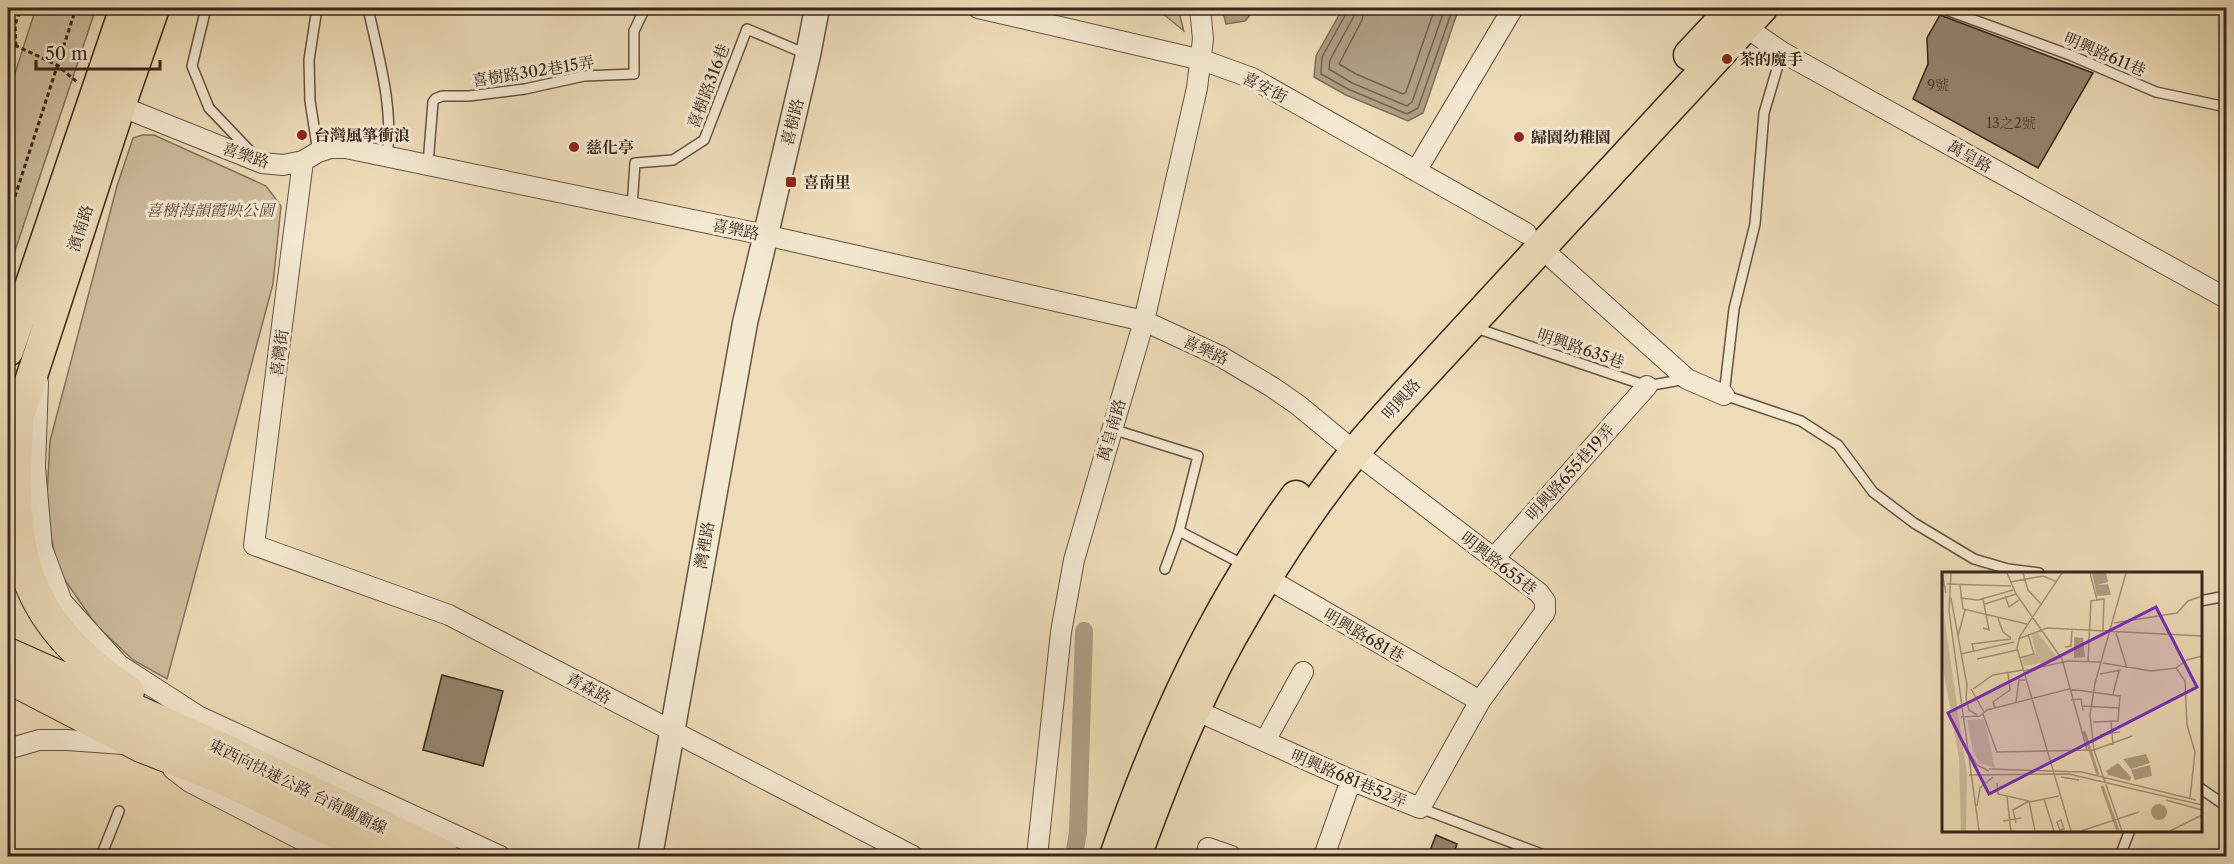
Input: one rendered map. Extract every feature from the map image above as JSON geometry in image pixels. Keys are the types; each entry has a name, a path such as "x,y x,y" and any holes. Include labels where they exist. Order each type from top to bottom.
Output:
{"highway":[{"path":"12,436 15,516 26,575 39,603 55,628 78,654 102,674 185,732"},
{"path":"8,654 185,732"},
{"name":"東西向快速公路 台南關廟線","path":"8,677 141,746 223,778 384,856"},
{"name":"東西向快速公路 台南關廟線","path":"185,732 443,856"}],"main road":[{"name":"濱南路","path":"12,436 39,356 107,101 124,8"},
{"name":"濱南路","path":"8,351 107,101 154,8"},
{"name":"明興路","path":"1347,445 1737,13"},
{"name":"明興路","path":"1136,856 1163,783 1195,710 1230,640 1257,573 1294,500 1468,326 1533,240"},
{"name":"明興路","path":"1115,856 1143,777 1176,699 1210,633 1257,573"}],"street":[{"name":"喜樹路","path":"765,235 817,8"},
{"name":"喜安街","path":"978,8 1202,60 1252,78 1272,88 1533,240 1687,379 1724,395"},
{"name":"萬皇南路","path":"1037,856 1061,632 1074,560 1144,321 1202,60 1203,39 1200,8"},
{"path":"1416,171 1513,8"},
{"name":"萬皇路","path":"1737,13 1782,52 2226,298"},
{"name":"喜樂路","path":"107,101 262,163 283,165 331,148 346,148 765,235 1144,321 1249,372 1298,405 1347,445"},
{"name":"喜灣街","path":"254,545 310,156"},
{"name":"灣裡路","path":"650,856 745,323 765,235"},
{"path":"39,356 35,467 42,548 62,602 119,665 198,716 500,856"},
{"name":"明興路655巷19弄","path":"1494,558 1647,386"},
{"name":"明興路655巷","path":"1347,445 1539,593 1545,601 1545,612 1480,701"},
{"name":"青森路","path":"254,545 449,615 913,856"},
{"name":"明興路681巷","path":"1257,573 1480,701"},
{"path":"1265,741 1303,672"},
{"name":"明興路681巷52弄","path":"1195,710 1351,780 1420,808 1480,701"},
{"path":"8,748 39,740 141,746 190,782 333,856"},
{"path":"1324,856 1351,780"},
{"path":"1208,848 1231,856"}],"lane":[{"path":"206,8 192,66 209,108 262,163"},
{"path":"310,156 309,60 317,8"},
{"path":"368,8 385,86 389,140 387,156"},
{"name":"喜樹路302巷15弄","path":"428,164 435,99 442,96 469,96 525,88 584,76 634,74 634,31 645,8"},
{"name":"明興路611巷","path":"1941,8 2070,55 2156,92 2226,107"},
{"name":"喜樹路316巷","path":"632,207 635,163 673,160 704,140 747,29 808,55"},
{"path":"1782,52 1764,112 1755,224 1734,309 1724,395 1801,421 1838,445 1873,492 1914,523 1974,559 2008,569 2031,572"},
{"name":"明興路635巷","path":"1468,326 1647,386 1687,379"},
{"path":"1111,429 1198,456 1179,531 1165,568"},
{"path":"1179,531 1257,573"},
{"path":"2201,601 2226,596"},
{"path":"2201,789 2226,806"},
{"path":"1420,808 1547,856"},
{"path":"101,856 118,811"},
{"path":"2120,856 2130,831"}],"path":[{"path":"16,46 15,25 21,8"},
{"path":"8,218 76,8"},
{"path":"8,42 57,65 107,101"}],"green space":[{"path":"36,8 96,8 8,272 8,95"},
{"path":"1156,8 1178,8 1184,31"},
{"name":"喜樹海韻霞映公園","path":"154,135 266,186 281,206 273,284 167,679 133,660 96,625 58,570 46,514 50,441 117,186 133,138"}],"water":[{"path":"1222,8 1256,8 1245,21 1226,24"},
{"path":"1343,8 1459,8 1423,113 1408,121 1346,95 1314,77 1316,56"}],"building":[{"path":"1940,15 2093,73 2038,168 1913,99 1928,64 1927,38"},
{"path":"442,675 503,691 483,766 423,750"},
{"path":"1436,835 1457,844 1453,856 1428,856"}],"waterway":[{"path":"1074,856 1078,832 1084,631"}],"place":[{"name":"茶的魔手","path":"1727,59"},
{"name":"台灣風箏衝浪","path":"302,135"},
{"name":"歸園幼稚園","path":"1519,137"},
{"name":"慈化亭","path":"574,147"},
{"name":"喜南里","path":"791,182"}]}
